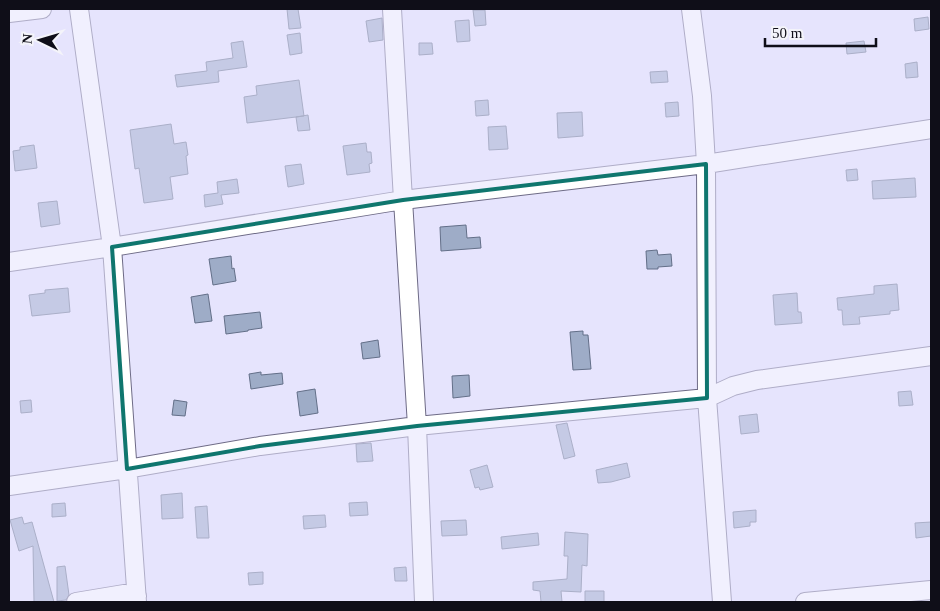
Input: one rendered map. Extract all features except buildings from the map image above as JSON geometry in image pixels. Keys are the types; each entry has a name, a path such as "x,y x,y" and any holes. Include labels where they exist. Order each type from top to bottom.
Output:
{"street":[{"path":"9,13 42,9"},
{"path":"76,602 124,594 137,599 112,246 79,9"},
{"path":"392,9 402,200 418,426 424,602"},
{"path":"691,9 702,96 706,164 707,398 722,602"},
{"path":"9,262 402,200 706,164 931,129"},
{"path":"9,486 127,469 260,446 418,426 707,398 733,386 758,380 931,356"},
{"path":"805,602 931,590"}],"highlighted area":[{"path":"706,164 707,398 417,426 260,446 127,469 112,247 403,200"}]}
